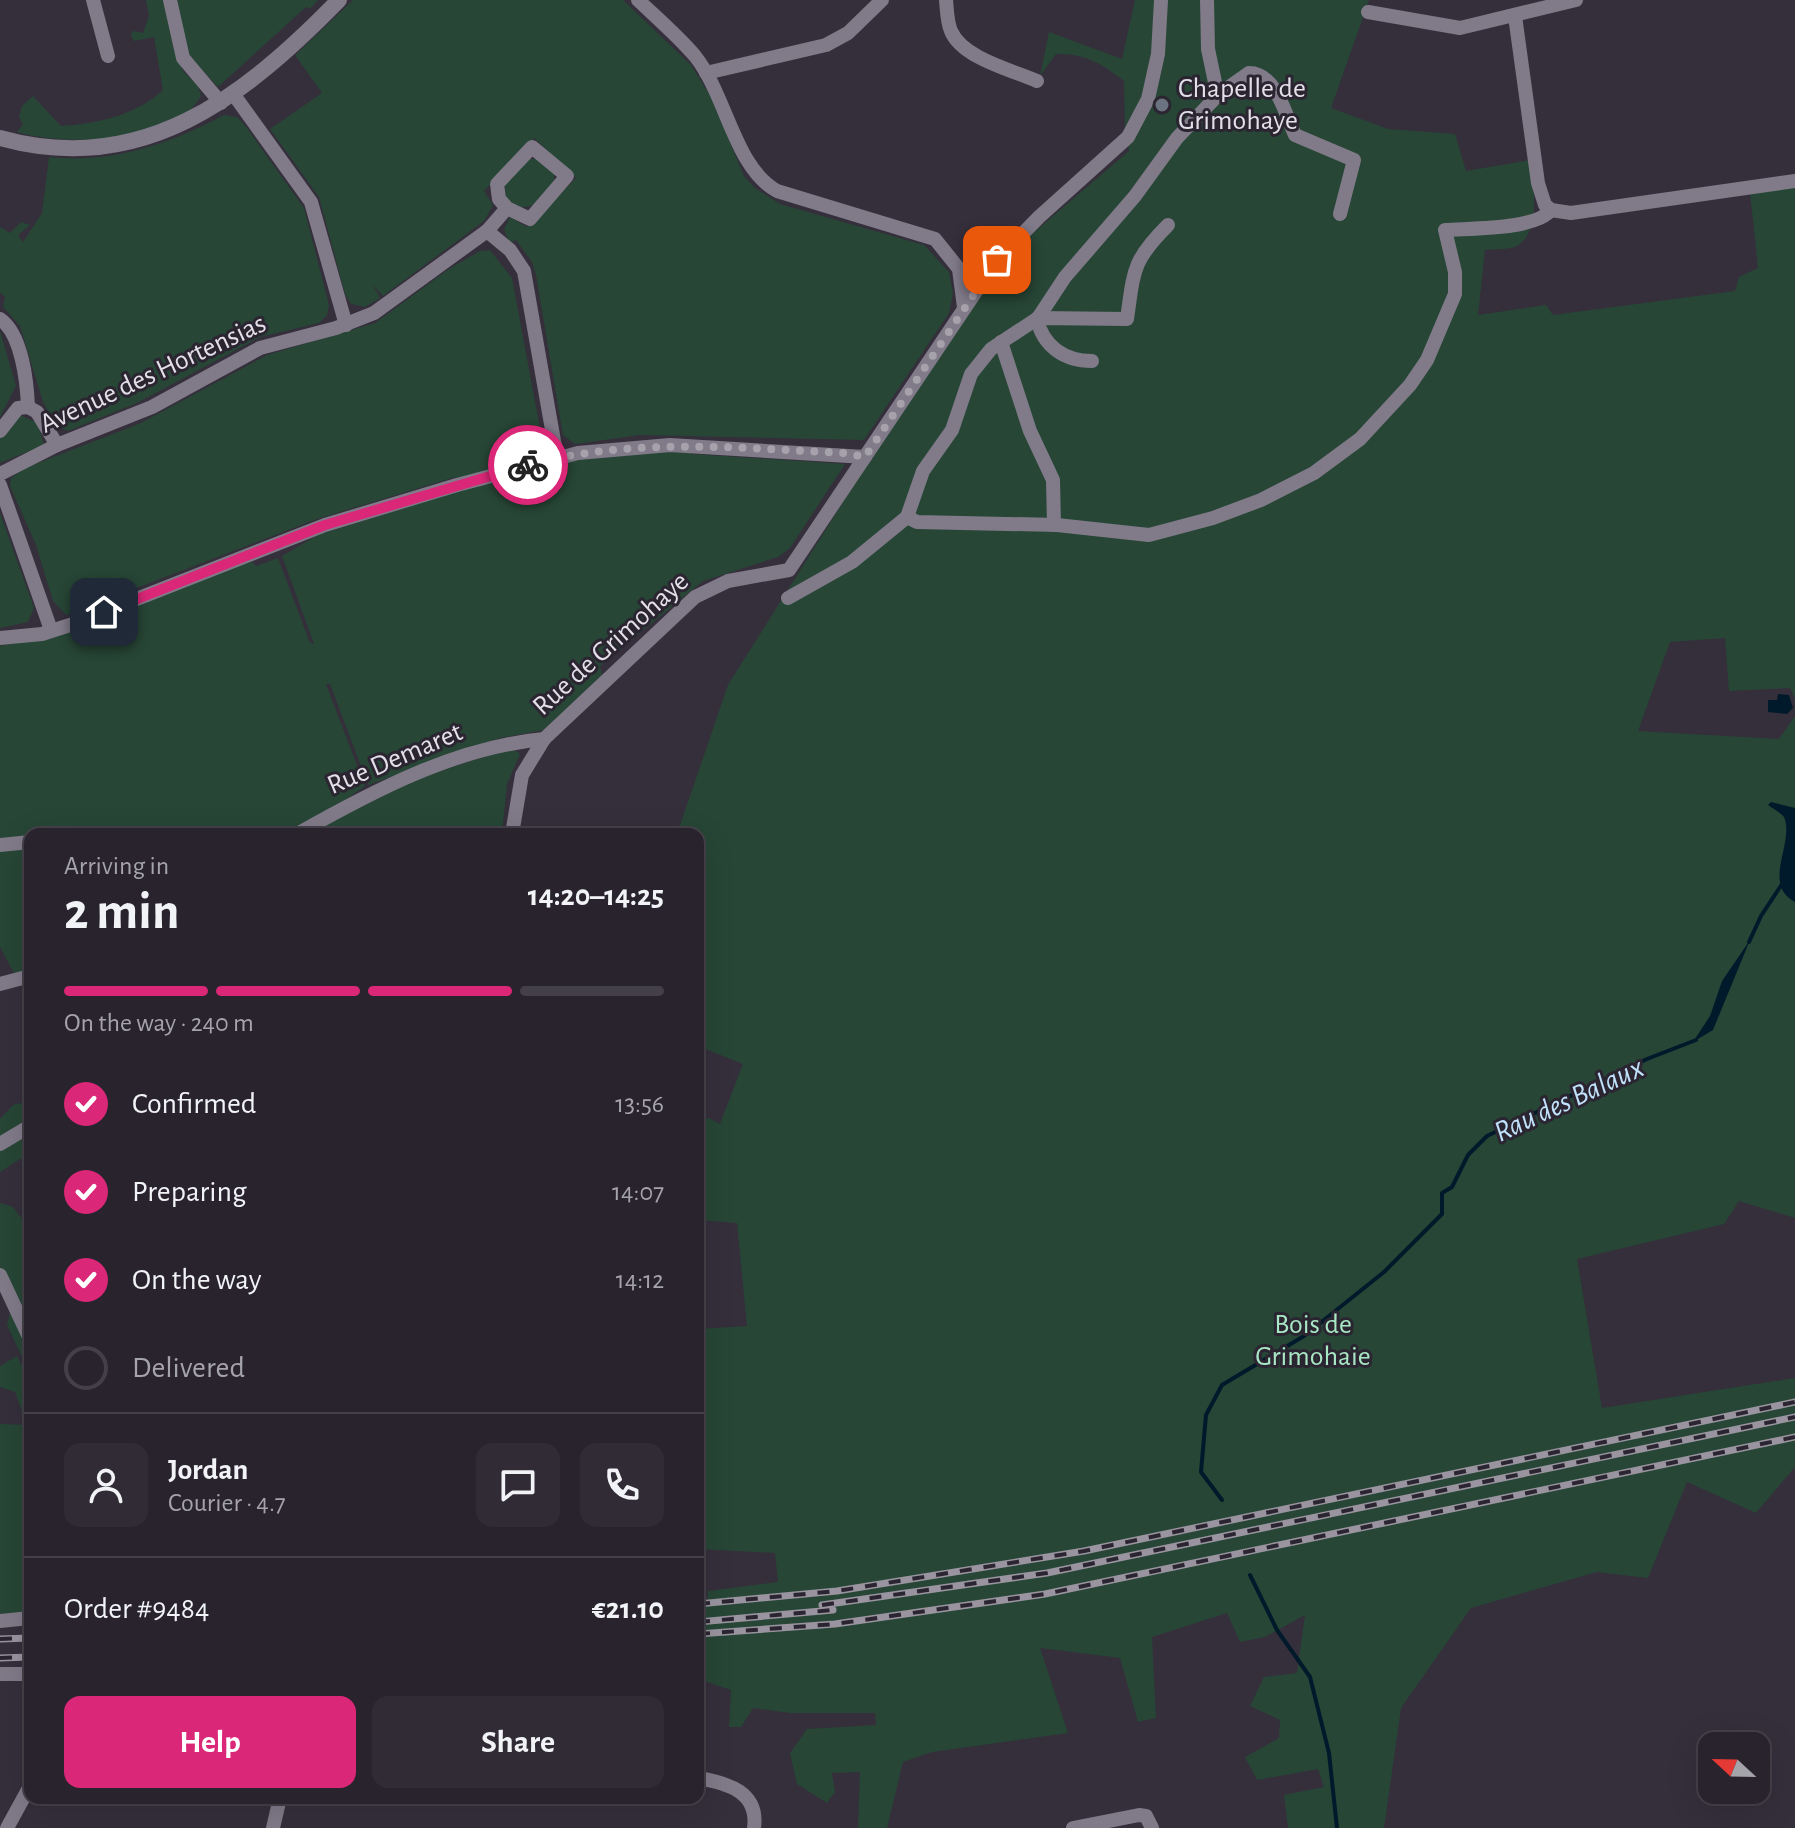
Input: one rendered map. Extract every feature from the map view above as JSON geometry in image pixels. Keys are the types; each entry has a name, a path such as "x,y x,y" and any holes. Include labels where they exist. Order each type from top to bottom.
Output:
{"street":[{"path":"93,0 108,56"},
{"path":"170,0 183,58 228,99 311,202 346,325"},
{"path":"0,138 33,146 101,146 144,139 174,129 228,99 339,0"},
{"path":"638,0 695,56 718,92 754,176 777,191 923,233 947,251 959,269 964,307"},
{"path":"706,73 826,45 848,33 882,0"},
{"path":"946,0 950,29 956,41 972,52 1037,81"},
{"name":"Rue de Grimohaye","path":"513,828 519,786 532,754 544,739 695,597 728,581 789,570 986,275 1039,217 1128,137 1151,89 1158,54 1161,0"},
{"path":"1207,0 1208,49 1216,87 1211,102"},
{"path":"1368,12 1460,28 1576,0"},
{"path":"1515,16 1538,183 1545,205 1551,210 1571,213 1795,180"},
{"path":"788,598 852,562 907,517 923,471 956,422 977,363 1037,318 1065,277 1135,196 1177,138 1211,102 1249,73 1266,79 1275,91 1295,135 1354,160 1340,214"},
{"path":"532,147 567,176 530,219 507,208 496,186 532,147"},
{"name":"Avenue des Hortensias","path":"0,474 57,445 133,415 260,348 346,325 374,313 487,231 507,208"},
{"path":"907,517 917,522 1054,525 1149,535 1225,513 1314,473 1360,439 1410,385 1427,360 1455,294 1455,272 1445,230 1530,222 1545,218 1551,210"},
{"path":"1037,318 1127,319 1134,267 1143,250 1168,225"},
{"path":"487,231 510,250 524,271 557,458"},
{"path":"959,269 986,275"},
{"path":"1037,318 1040,332 1052,347 1072,360 1092,361"},
{"path":"0,319 13,335 28,407"},
{"path":"1001,342 1030,431 1053,480 1054,525"},
{"path":"0,431 18,408 28,407 37,412 57,445"},
{"path":"0,638 51,630 325,525 557,458 599,450 670,445 865,457"},
{"path":"0,485 51,630"},
{"name":"Rue Demaret","path":"309,828 403,780 518,740 544,739"},
{"path":"518,740 532,754"},
{"path":"0,845 24,843"},
{"path":"0,984 24,978"},
{"path":"0,1144 24,1130"},
{"path":"0,1275 24,1326"},
{"path":"0,1621 24,1619"},
{"path":"0,1674 24,1674"},
{"path":"704,1780 746,1794 753,1806 754,1828"},
{"path":"7,1828 24,1797"},
{"path":"273,1828 279,1804"},
{"path":"1073,1828 1139,1815 1146,1816 1152,1828"}],"green space":[{"path":"146,0 165,0 183,71 198,86 201,96 188,112 144,133 117,138 62,139 17,132 23,124 19,117 22,106 33,96 61,126 115,117 141,106 163,90 154,37 134,41 131,35 133,31 143,33 149,16"},
{"path":"173,0 318,0 310,9 306,7 218,87 186,53"},
{"path":"353,0 623,0 691,65 711,97 744,176 755,188 780,204 924,245 949,272 953,293 949,313 864,440 640,435 575,444 563,435 536,275 532,262 516,240 509,243 504,229 510,217 527,227 576,178 534,138 484,191 493,205 484,221 383,296 373,285 380,298 365,307 351,304 345,294 319,197 270,129 322,93 295,55"},
{"name":"Bois de Grimohaie","path":"1135,0 1369,0 1331,108 1388,129 1455,134 1466,171 1530,160 1534,206 1530,229 1517,246 1485,250 1478,315 1546,305 1553,315 1735,291 1739,277 1758,268 1750,192 1795,185 1795,699 1790,688 1729,691 1725,638 1670,642 1638,731 1779,739 1795,716 1795,1218 1739,1201 1724,1224 1577,1259 1602,1408 1795,1378 1795,1467 1756,1513 1687,1482 1648,1578 1597,1572 1471,1608 1401,1708 1384,1828 1288,1828 1284,1795 1324,1787 1318,1769 1257,1780 1245,1757 1279,1738 1280,1720 1250,1706 1264,1677 1297,1673 1305,1615 1265,1637 1240,1642 1227,1613 1152,1637 1156,1718 1138,1722 1120,1658 1040,1648 1068,1733 932,1752 903,1762 887,1828 858,1828 860,1772 832,1773 835,1792 827,1803 797,1784 790,1753 807,1729 876,1725 875,1713 791,1713 753,1708 741,1727 729,1727 731,1690 704,1681 704,1605 708,1591 778,1582 775,1553 704,1549 704,1329 747,1326 737,1223 704,1220 704,1120 709,1118 720,1124 743,1064 704,1048 704,828 679,828 728,685 865,467 982,291 1026,239 1129,151 1125,130 1124,81 1093,61 1066,54 1056,54 1040,76 1049,32 1122,59"},
{"path":"224,115 237,117 244,124 304,208 329,305 327,315 319,323 260,337 137,403 68,431 57,427 43,402 20,326 3,307 5,297 0,293 0,227 10,233 21,222 30,225 18,235 23,242 42,213 49,157 95,157 140,150 183,135"},
{"path":"529,159 539,159 554,174 554,180 536,205 514,209 505,196 505,183"},
{"path":"490,250 512,278 541,434 539,448 524,456 536,460 688,449 692,454 845,464 790,548 778,557 703,581 600,666 602,675 544,730 500,738 368,785 330,684 326,684 365,786 306,828 24,828 24,838 0,841 0,646 73,632 241,565 252,562 256,566 278,558 310,643 314,644 282,556 318,535 454,492 455,477 317,519 66,615 53,601 36,545 10,486 11,478 25,468 141,423 267,355 375,323 449,269 480,251"},
{"path":"0,331 16,386 0,417"},
{"path":"20,415 38,423 44,445 0,463 0,437"},
{"path":"0,513 34,608 28,622 0,628"},
{"path":"512,748 520,754 507,784 503,828 319,828 418,778"},
{"path":"24,846 24,971 15,975 0,947 0,849"},
{"path":"24,1102 24,1157 0,1172 0,1119 13,1105"},
{"path":"0,1203 13,1207 24,1221 24,1358 7,1325 11,1308 0,1275"},
{"path":"17,1356 24,1370 24,1417 15,1392 0,1387 0,1366"},
{"path":"0,1424 24,1425 24,1616 0,1618"}],"water":[{"path":"1778,694 1789,695 1793,708 1787,714 1768,712 1768,700 1777,700"},
{"path":"1771,802 1795,808 1795,902 1780,885 1786,827 1784,817 1768,805"},
{"path":"1750,940 1713,1030 1693,1042 1710,1016 1722,981"}],"waterway":[{"name":"Rau des Balaux","path":"1749,942 1761,916 1786,878"},
{"name":"Rau des Balaux","path":"1222,1500 1201,1472 1206,1415 1222,1385 1304,1336 1384,1272 1442,1214 1442,1193 1452,1187 1468,1155 1487,1136 1647,1059 1696,1040"},
{"path":"1250,1575 1277,1630 1310,1677 1329,1753 1337,1828"}],"railway":[{"path":"704,1603 837,1591 1084,1551 1795,1402"},
{"path":"822,1605 1047,1573 1795,1417"},
{"path":"704,1634 835,1624 1045,1594 1795,1437"},
{"path":"704,1621 833,1610"},
{"path":"0,1639 24,1638"},
{"path":"0,1658 24,1657"}],"way so far":[{"path":"528,465 599,450 670,445 845,453 865,457 997,260"}],"place":[{"name":"Chapelle de Grimohaye","path":"1162,105"}],"route":[{"path":"104,612 325,525 528,465"}]}
